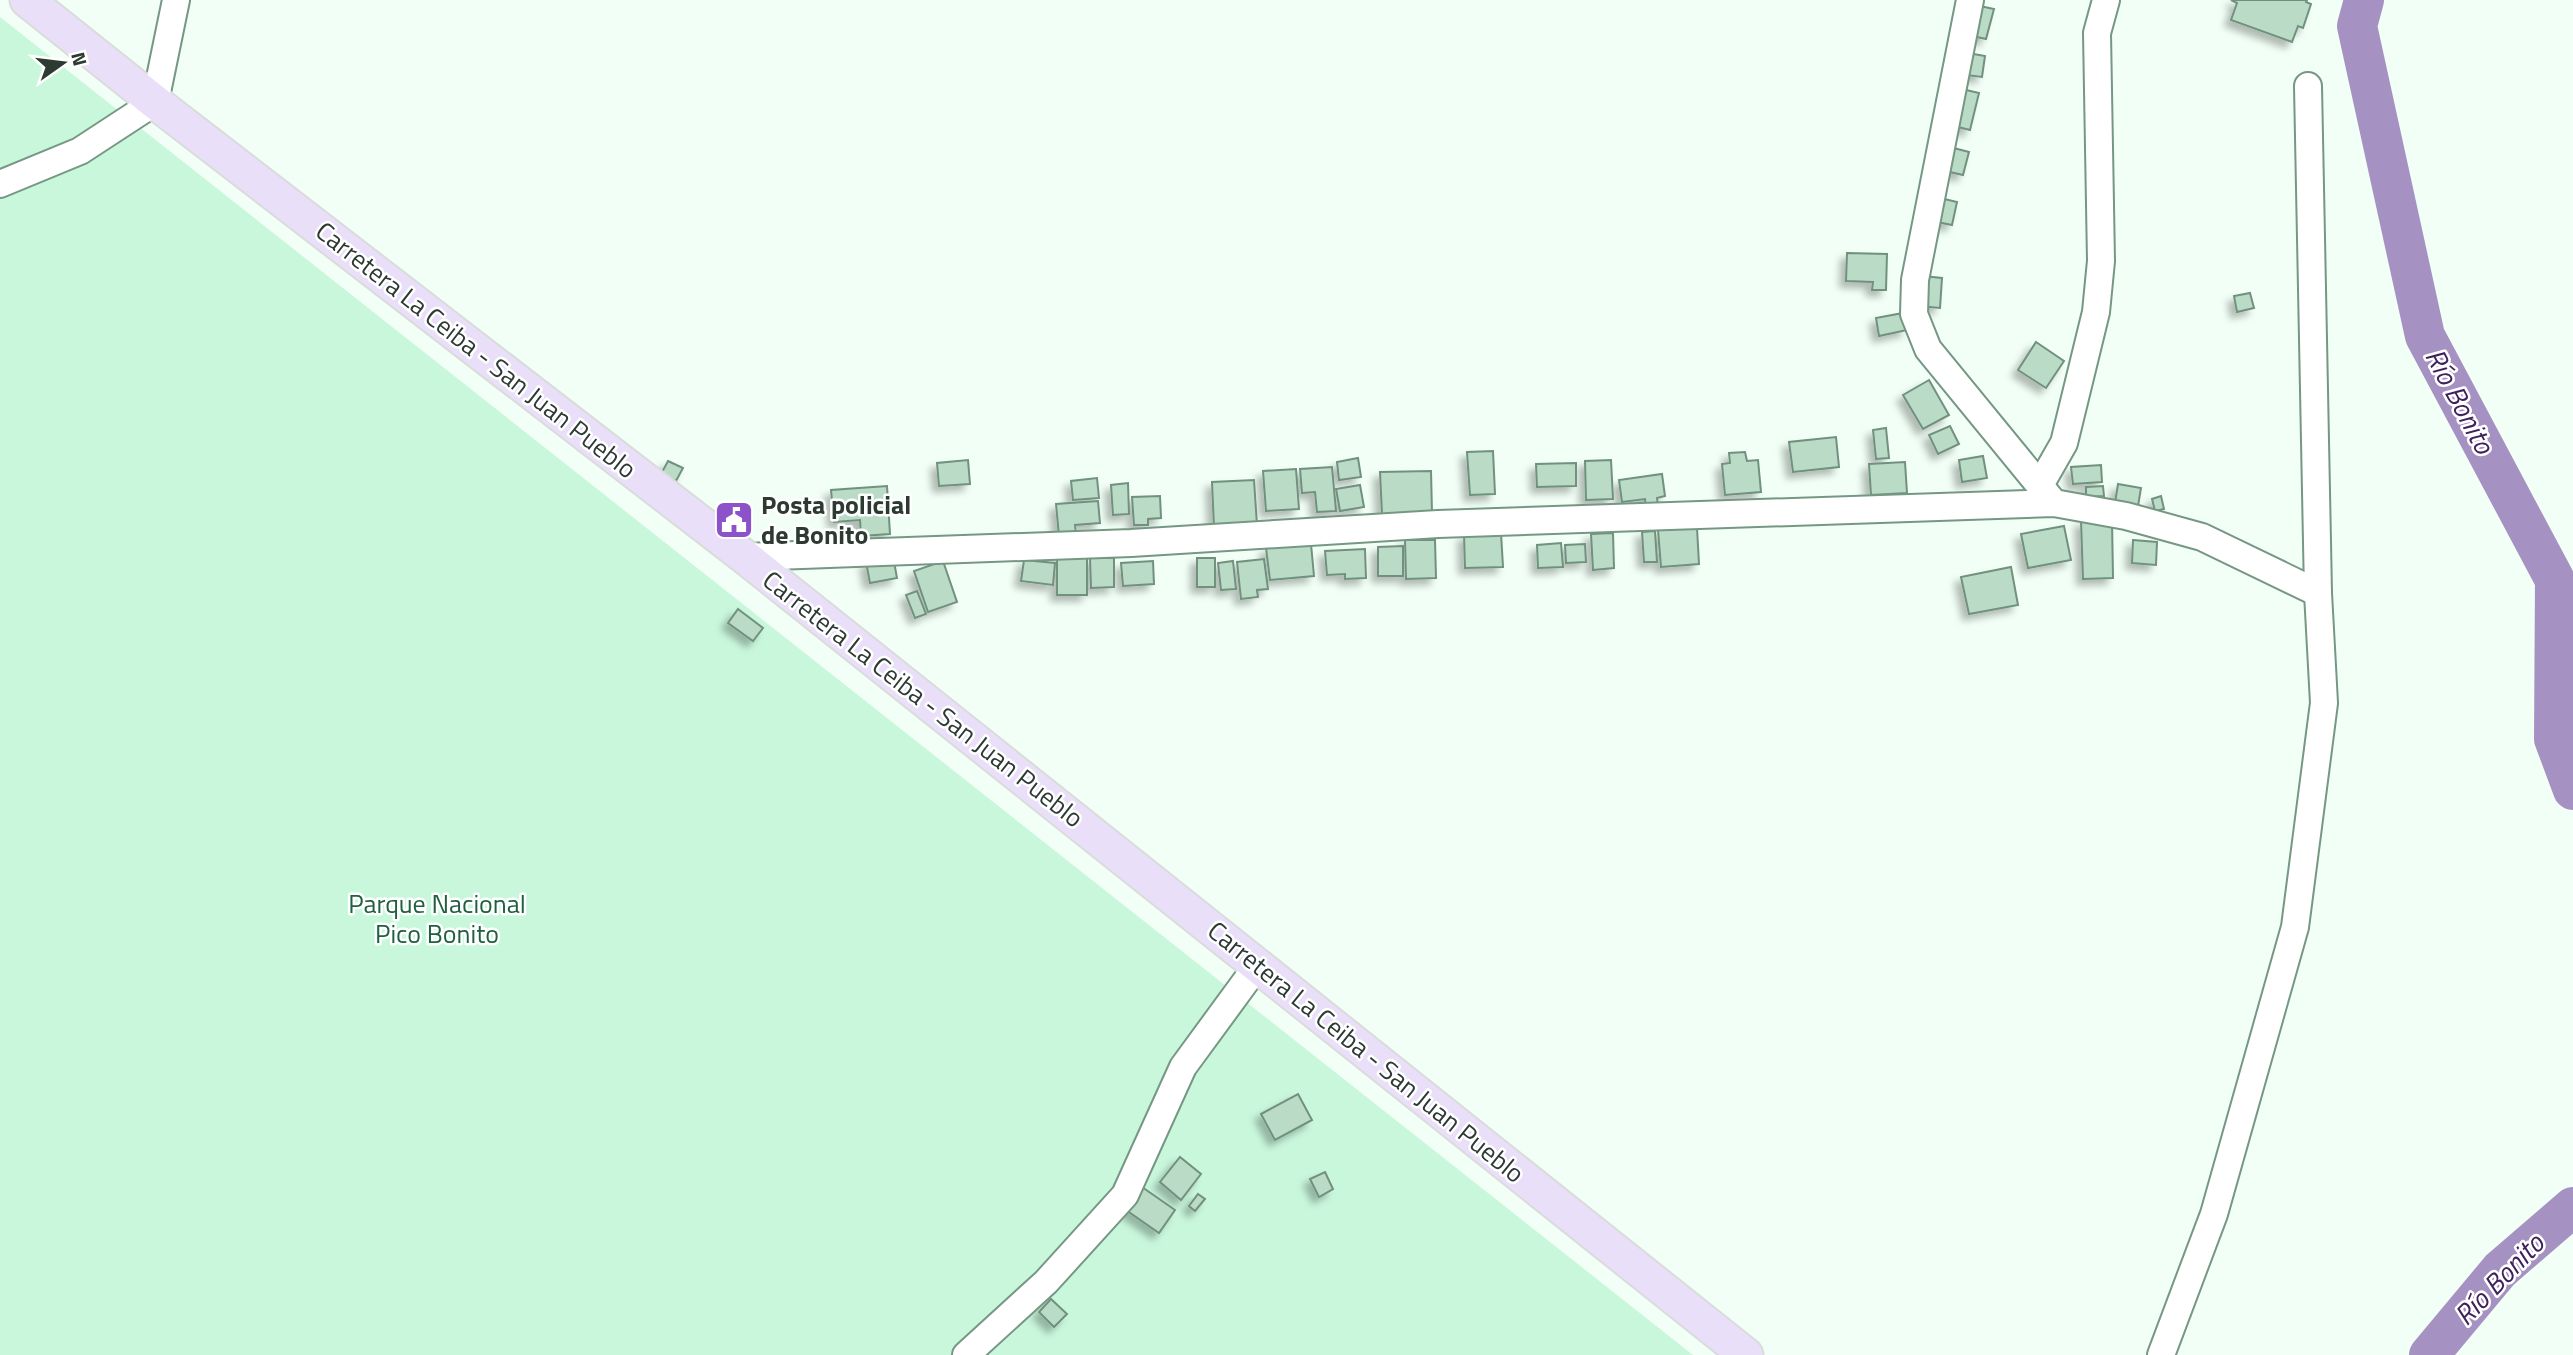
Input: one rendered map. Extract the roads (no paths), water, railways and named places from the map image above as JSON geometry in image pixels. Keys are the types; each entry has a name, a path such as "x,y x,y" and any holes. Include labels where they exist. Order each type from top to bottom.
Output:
{"main road":[{"name":"Carretera La Ceiba - San Juan Pueblo","path":"27,0 155,102 745,557 1746,1355"}],"street":[{"path":"0,184 80,151 155,102 176,0"},
{"path":"1969,0 1915,280 1914,314 1928,349 2047,494"},
{"path":"2047,494 2064,443 2095,312 2101,261 2097,33 2106,0"},
{"path":"2161,1355 2214,1214 2295,927 2324,703 2318,593 2308,86"},
{"path":"745,557 1131,543 1438,524 2047,494 2202,537 2318,593"},
{"path":"966,1355 1046,1282 1125,1195 1183,1067 1257,966"}],"waterway":[{"name":"Río Bonito","path":"2364,0 2357,26 2425,336 2555,580 2554,739 2573,790"},
{"name":"Río Bonito","path":"2429,1355 2500,1270 2573,1207"}],"place":[{"name":"Posta policial de Bonito","path":"734,520"}],"park label":[{"name":"Parque Nacional Pico Bonito","path":"437,919"}]}
